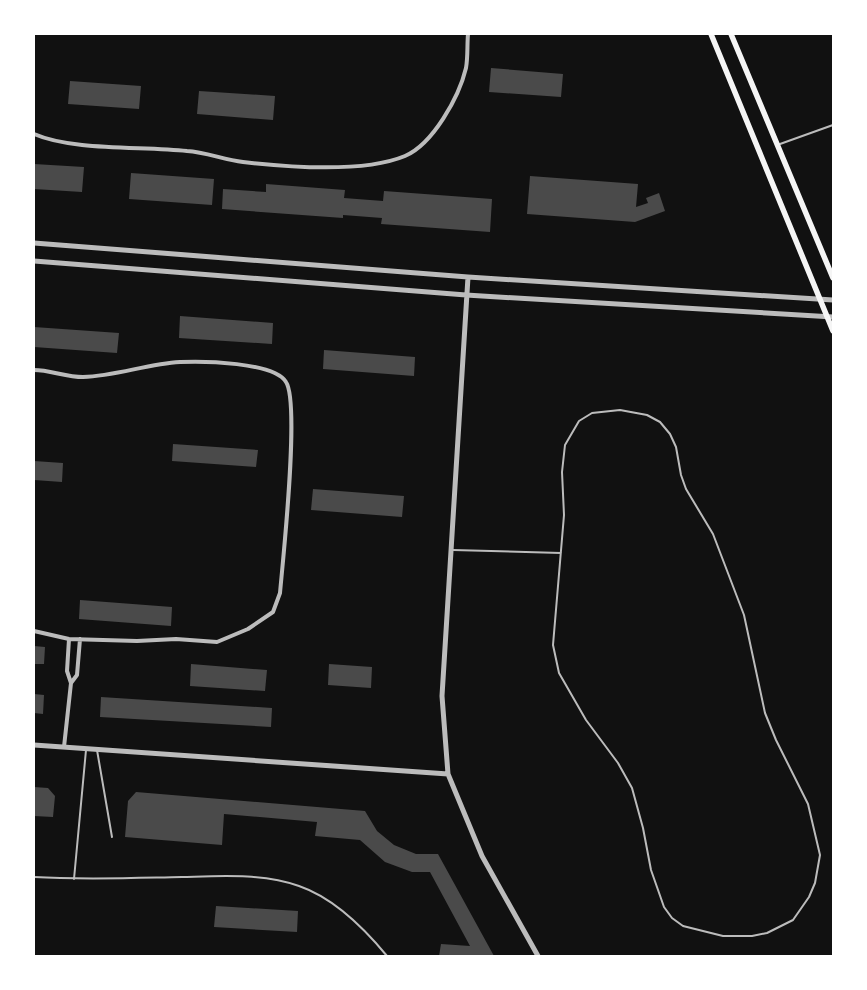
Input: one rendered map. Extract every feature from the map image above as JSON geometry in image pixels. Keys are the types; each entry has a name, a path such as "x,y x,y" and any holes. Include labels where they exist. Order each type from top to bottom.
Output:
{"main road":[{"path":"711,34 820,299 830,317 833,331"},
{"path":"731,34 833,278"}],"street":[{"path":"34,134 64,143 190,151 242,162 277,165 354,166 385,162 406,155 426,141 446,113 459,91 466,66 468,34"},
{"path":"34,243 468,277 833,300"},
{"path":"34,261 466,295 830,317"},
{"path":"468,277 442,696 448,774 482,856 538,956"},
{"path":"34,370 81,377 180,362 249,366 274,372 286,381 291,398 291,436 280,593 274,612 248,629 217,642 176,639 137,641 69,639 34,631"},
{"path":"64,747 71,683 67,672 69,639"},
{"path":"71,683 77,675 80,639"},
{"path":"34,745 448,774"}],"lane":[{"path":"778,145 833,125"},
{"path":"620,410 648,415 660,422 670,434 676,447 681,475 686,489 712,534 744,615 765,713 776,740 808,804 820,855 809,897 793,920 767,933 752,936 723,936 683,926 672,918 664,907 651,870 644,828 632,788 618,764 586,720 559,673 554,644 561,553 564,515 562,472 565,445 579,421 592,413 620,410"},
{"path":"451,550 561,553"},
{"path":"74,880 86,749"},
{"path":"97,750 112,837"},
{"path":"34,877 74,880 225,876 269,878 300,886 342,910 373,939 387,956"}],"building":[{"path":"491,68 563,74 561,97 489,92"},
{"path":"70,81 141,86 139,109 68,104"},
{"path":"199,91 275,96 273,120 197,114"},
{"path":"34,164 84,167 82,192 34,189"},
{"path":"131,173 214,179 212,205 129,199"},
{"path":"530,176 638,184 636,207 648,203 646,198 659,193 665,211 635,222 527,214"},
{"path":"266,184 345,190 344,198 383,201 384,191 492,199 490,232 381,224 382,218 343,215 343,218 222,209 223,189 266,192"},
{"path":"180,316 273,323 272,344 179,338"},
{"path":"34,327 119,333 117,353 34,347"},
{"path":"324,350 415,357 414,376 323,369"},
{"path":"173,444 258,450 256,467 172,461"},
{"path":"34,461 63,463 62,482 34,480"},
{"path":"313,489 404,496 402,517 311,510"},
{"path":"80,600 172,607 171,626 79,619"},
{"path":"34,646 45,647 44,664 34,664"},
{"path":"191,664 267,670 265,691 190,686"},
{"path":"329,664 372,667 371,688 328,685"},
{"path":"34,694 44,695 43,714 34,713"},
{"path":"101,697 272,708 271,727 100,717"},
{"path":"34,787 48,788 55,796 53,817 34,816"},
{"path":"136,792 365,811 377,831 394,845 416,854 438,854 494,956 439,956 441,944 470,946 430,872 412,872 385,862 360,840 315,836 317,822 224,814 222,845 125,837 128,801"},
{"path":"216,906 298,911 297,932 214,927"}]}
